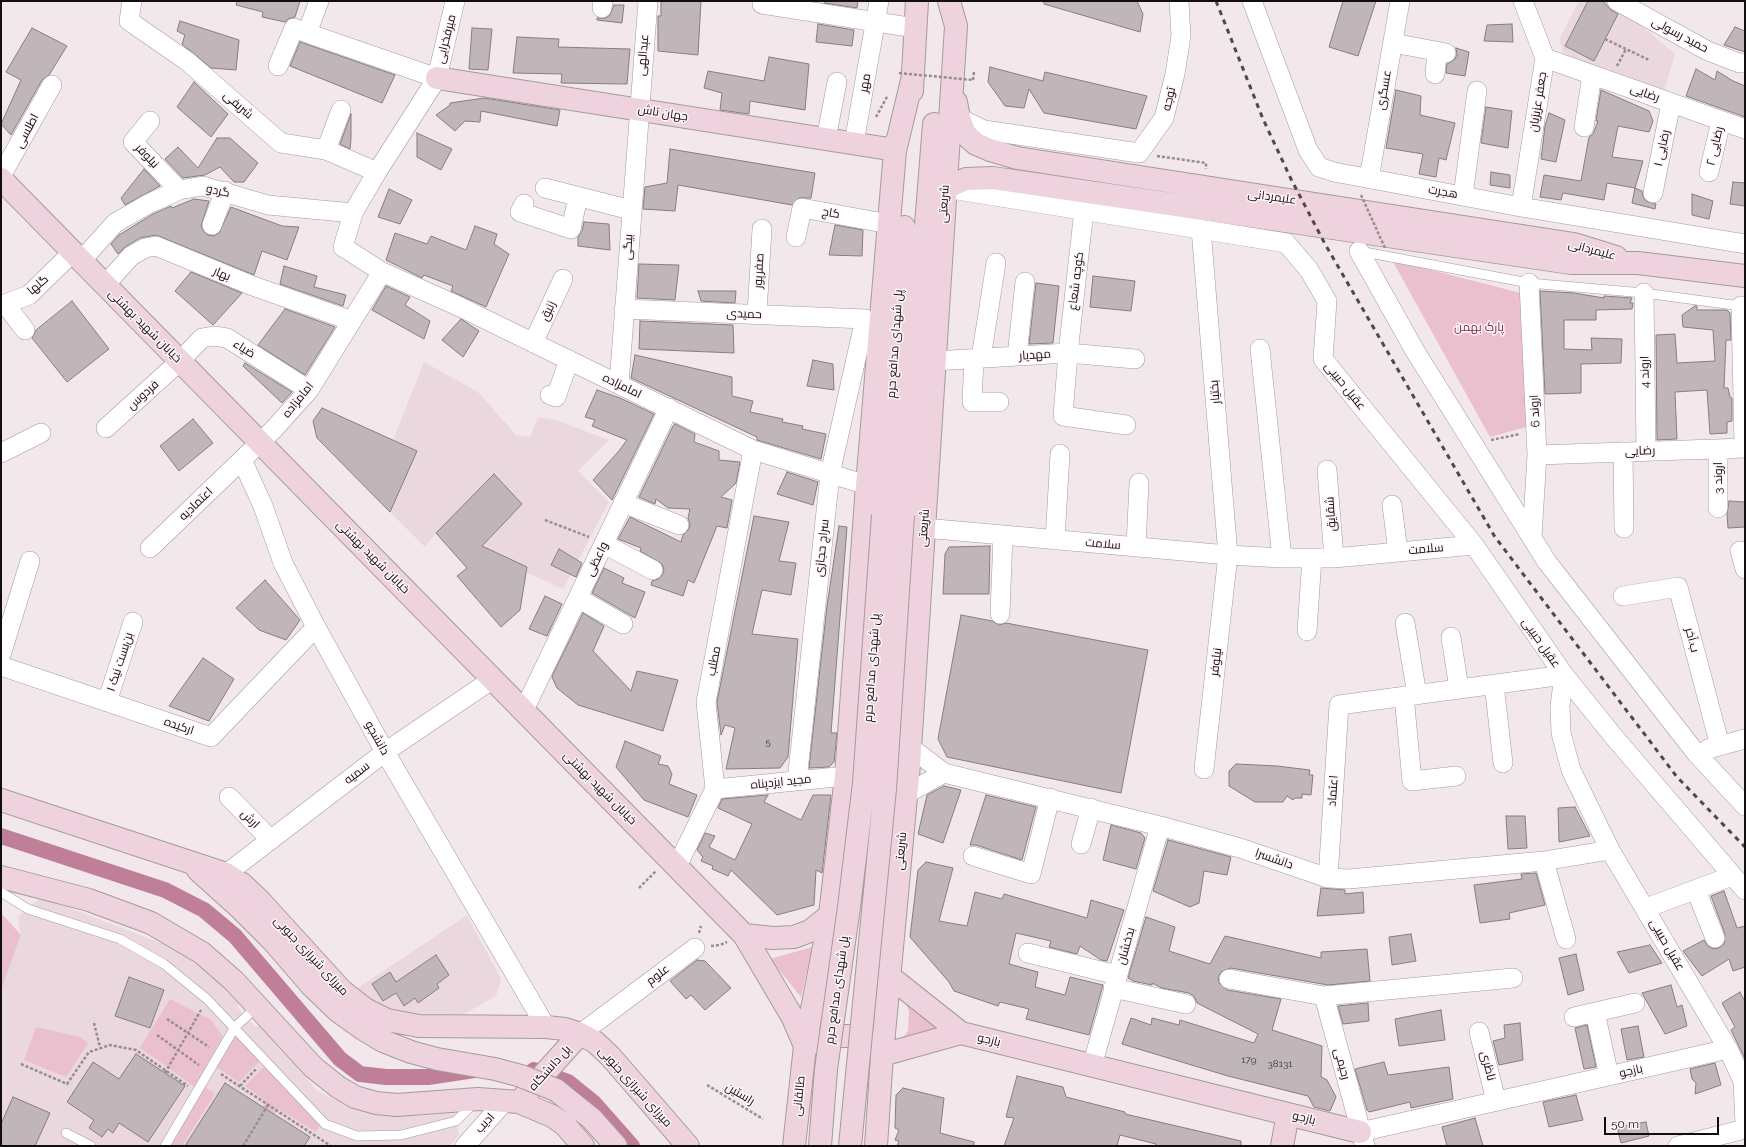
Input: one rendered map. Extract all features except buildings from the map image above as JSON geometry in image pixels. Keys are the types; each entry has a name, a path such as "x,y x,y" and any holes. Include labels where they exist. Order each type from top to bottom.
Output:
{"main road":[{"path":"876,1146 882,1054 874,1045 865,1039 852,1036 838,1036 805,1046 830,915 846,776 867,485 894,150 901,75 915,28 917,1"},
{"name":"شریعتی","path":"882,1054 909,756 934,361 937,187 944,1"},
{"name":"شریعتی","path":"937,187 963,80 956,26 949,1"},
{"name":"پل شهدای مدافع حرم","path":"850,1146 885,789 893,515 907,188 901,75"},
{"name":"جهان تاش","path":"437,78 894,150"},
{"name":"علیمردانی","path":"963,80 959,118 965,134 976,144 1017,158 1574,244 1638,263"},
{"name":"علیمردانی","path":"937,187 966,179 993,178 1571,263 1638,263 1745,276"},
{"name":"خیابان شهید بهشتی","path":"1,180 673,861 744,935 794,1018 805,1046"},
{"name":"پل شهدای مدافع حرم","path":"820,1146 826,1069 849,907 864,783 893,515 937,187"},
{"path":"850,716 865,726 883,732 901,729 911,724"},
{"path":"846,776 867,760 876,757 895,758 909,756"},
{"name":"میرزای شیرازی جنوبی","path":"1,800 226,874 242,884 259,900 342,991 365,1010 388,1020 419,1026 546,1027 565,1029 580,1034 595,1042 610,1056 688,1146"},
{"path":"186,861 210,879 239,907 273,941 311,985 338,1011 383,1041 437,1059 496,1069 538,1082 556,1090 576,1104 616,1146"},
{"path":"1,877 89,900 151,924 202,953 234,981 313,1067 338,1088 355,1097 376,1103 397,1105 478,1099 512,1101 552,1116 565,1125 583,1146"},
{"path":"744,935 773,938 794,937 810,931 830,915"},
{"path":"889,976 961,1033"},
{"name":"بازجو","path":"882,1054 961,1033 1288,1114 1362,1139"},
{"name":"پل دانشگاه","path":"512,1101 580,1034"},
{"name":"طالقانی","path":"794,1146 798,1098 805,1046"},
{"path":"777,1146 798,1098"},
{"path":"1282,1146 1288,1114"}],"street":[{"name":"شریفی","path":"132,1 129,21 187,61 281,143 326,150 377,172"},
{"path":"307,33 319,1"},
{"name":"میرفخرایی","path":"437,78 455,1"},
{"name":"عبدالهی","path":"638,110 648,1"},
{"name":"مهر","path":"854,143 879,1"},
{"name":"توجه","path":"1139,153 1164,118 1175,74 1181,36 1179,1"},
{"name":"هجرت","path":"1252,1 1308,150 1319,167 1334,172 1365,187 1463,196 1521,207 1626,217 1745,244"},
{"name":"عسگری","path":"1365,187 1400,1"},
{"name":"جعفر عزیزیان","path":"1521,207 1545,58 1523,1"},
{"name":"حمید رسولی","path":"1617,1 1708,51 1739,63 1745,63"},
{"path":"762,4 915,28"},
{"path":"278,66 294,28 437,78 377,172 353,214"},
{"path":"1392,43 1442,52 1435,74"},
{"name":"رضایی","path":"1545,58 1745,129"},
{"path":"1584,127 1592,75"},
{"path":"826,139 837,82"},
{"name":"اطلسی","path":"1,176 52,85"},
{"path":"1463,196 1477,91"},
{"name":"رضایی ۱","path":"1653,193 1671,103"},
{"path":"326,150 342,110"},
{"name":"بیگی","path":"619,384 638,110"},
{"path":"959,118 984,130 1139,153"},
{"name":"نیلوفر","path":"150,121 133,142 179,190"},
{"name":"رضایی ۲","path":"1709,172 1721,121"},
{"name":"گردو","path":"77,257 115,224 148,204 179,190 202,186 225,191 268,204 353,214"},
{"path":"937,187 1202,229"},
{"path":"545,188 631,210"},
{"path":"212,225 225,191"},
{"path":"524,204 520,212 571,229 578,197"},
{"name":"کاج","path":"796,237 802,208 889,224"},
{"name":"کوچه شعاع","path":"1084,210 1068,352 1063,416 1126,425"},
{"name":"امامزاده","path":"353,214 343,247 382,272 533,342 753,450 867,485"},
{"name":"صفرپور","path":"757,314 762,229"},
{"name":"عقیل حبیبی","path":"1202,229 1286,243 1308,270 1327,302 1323,359 1474,545 1564,675 1560,706 1563,741 1571,770 1610,850 1646,908 1728,1049 1744,1081 1745,1125"},
{"name":"بختیار","path":"1202,229 1228,555"},
{"name":"بهار","path":"106,286 131,256 145,248 156,246 252,286 352,320"},
{"path":"1359,250 1415,351 1547,562 1696,753 1745,806"},
{"name":"گلها","path":"25,330 5,304 29,294 77,257"},
{"path":"996,263 978,358 972,402 999,402"},
{"name":"امامزاده","path":"260,443 309,390 382,272"},
{"name":"زنبق","path":"533,342 563,279"},
{"path":"1016,356 1025,282"},
{"name":"اروند 6","path":"1529,283 1537,456 1532,538"},
{"name":"اروند 4","path":"1644,293 1646,451"},
{"path":"1741,306 1744,448"},
{"name":"حمیدی","path":"624,308 865,319"},
{"name":"سراج حجازی","path":"797,781 830,474 865,319"},
{"name":"ضیاء","path":"180,361 202,338 214,336 227,338 309,390"},
{"path":"1260,349 1282,558"},
{"name":"مهدیار","path":"934,361 1068,352 1135,359"},
{"path":"550,395 556,397 569,360"},
{"name":"فردوس","path":"106,428 180,361"},
{"name":"واعظی","path":"524,710 578,598 597,541 623,503 669,408"},
{"path":"1,453 42,433"},
{"path":"242,460 260,443"},
{"name":"رضایی","path":"1537,456 1744,448"},
{"name":"اروند 3","path":"1718,449 1718,508"},
{"name":"مطلب","path":"715,789 706,702 753,450"},
{"path":"1623,452 1624,528"},
{"path":"1055,540 1060,454"},
{"name":"اعتمادیه","path":"150,548 242,460"},
{"name":"دانشجو","path":"242,460 263,506 283,563 316,626 385,752 546,1027"},
{"name":"شقایق","path":"1328,470 1334,558"},
{"path":"1136,547 1139,483"},
{"path":"623,503 679,525"},
{"path":"1392,505 1398,552"},
{"name":"سلامت","path":"924,528 1228,555 1282,558 1334,558 1474,545"},
{"path":"1000,614 1004,535"},
{"path":"597,541 653,570"},
{"name":"نیلوفر","path":"1204,769 1228,555"},
{"path":"1307,631 1312,558"},
{"path":"1,655 30,561"},
{"name":"ب.آخر","path":"1623,596 1678,587 1720,746"},
{"path":"578,598 623,624"},
{"name":"بن‌بست نیک ۱","path":"107,702 133,622"},
{"path":"1405,623 1410,696 1412,781 1456,776"},
{"name":"ارکیده","path":"1,666 211,738 316,626"},
{"path":"1452,637 1459,689"},
{"path":"1410,696 1564,675 1614,737 1745,890"},
{"name":"سمیه","path":"226,874 385,752 493,679"},
{"path":"1494,684 1503,763"},
{"name":"اعتماد","path":"1328,878 1339,705 1410,696"},
{"path":"1696,753 1745,739"},
{"name":"دانشسرا","path":"909,756 944,773 1160,826 1240,848 1328,878 1349,879 1544,862 1610,850"},
{"path":"906,794 944,773"},
{"name":"مجید ایزدپناه","path":"715,789 846,776"},
{"path":"673,861 715,789"},
{"name":"ارش","path":"229,797 271,840"},
{"path":"973,856 1031,874 1050,798"},
{"path":"1081,844 1091,808"},
{"name":"بدخشان","path":"1092,1066 1160,826"},
{"path":"1544,862 1566,939"},
{"path":"1646,908 1732,876"},
{"path":"1696,890 1715,938"},
{"name":"علوم","path":"580,1034 695,948"},
{"path":"1028,953 1186,1004"},
{"path":"1229,979 1324,996 1513,978"},
{"name":"رحیمی","path":"1324,996 1362,1139"},
{"path":"1574,1017 1635,1003"},
{"path":"1595,1012 1609,1076"},
{"name":"ناظری","path":"1479,1032 1496,1101"},
{"name":"بازجو","path":"1362,1139 1496,1101 1728,1049"},
{"name":"ادیب","path":"465,1146 512,1101"},
{"path":"1678,1146 1745,1129"}],"lane":[{"path":"1359,250 1529,283 1644,293 1741,306"},
{"path":"1,892 28,909 120,939 164,964 207,999 325,1124 357,1136 401,1135 456,1121 478,1099"},
{"path":"165,1146 197,1092 206,1067 235,1027 258,1006"},
{"path":"66,1133 91,1146"}],"path":[{"path":"1605,39 1649,60"},
{"path":"901,75 963,80 974,72"},
{"path":"873,122 892,88"},
{"path":"1139,153 1206,163 1206,170"},
{"path":"1365,187 1385,248"},
{"path":"1473,444 1536,431"},
{"path":"545,520 597,541"},
{"path":"639,888 673,861"},
{"path":"695,948 720,946 744,935"},
{"path":"166,1072 199,1013"},
{"path":"167,1019 210,1048"},
{"path":"94,1023 100,1047"},
{"path":"157,1035 178,1050 240,1086 331,1146"},
{"path":"21,1064 67,1084 89,1052 100,1047 110,1045 136,1050 197,1092"},
{"path":"240,1086 265,1060"},
{"name":"راستین","path":"707,1085 763,1119"},
{"path":"243,1146 268,1105"}],"shaded area":[{"path":"1579,1 1607,1 1622,9 1675,54 1663,95 1565,56 1559,40"},
{"path":"424,362 478,392 516,435 530,437 538,417 556,420 609,440 578,471 609,502 563,589 484,553 469,566 464,565 436,533 425,547 390,512 393,440"},
{"path":"41,897 187,953 241,1001 237,1007 255,1027 263,1024 316,1090 333,1099 374,1114 419,1116 455,1113 459,1135 450,1146 1,1146 1,991 21,935 18,917"},
{"path":"467,915 501,979 496,996 459,1017 389,1013 355,990"}],"green space":[{"name":"پارک بهمن","path":"1392,260 1521,293 1527,427 1490,437"},
{"path":"1,915 4,916 21,935 1,991"},
{"path":"812,947 801,997 770,959"},
{"path":"170,999 211,1020 223,1036 195,1087 140,1048"},
{"path":"904,1000 941,1029 900,1042 908,1031 909,1011"},
{"path":"36,1027 80,1037 88,1043 66,1077 24,1060"},
{"path":"236,1035 260,1061 239,1082 216,1067"},
{"path":"265,1066 320,1125 316,1132 278,1109 254,1146 238,1146 266,1101 245,1086"},
{"path":"204,1086 215,1094 182,1146 169,1146"}],"waterway":[{"path":"1,836 165,890 204,910 235,936 340,1059 360,1074 386,1077 428,1077 474,1070"},
{"path":"534,1070 568,1082 594,1103 632,1146"}],"railway":[{"path":"1216,1 1263,119 1291,179 1325,244 1495,537 1677,777 1745,847"}]}
